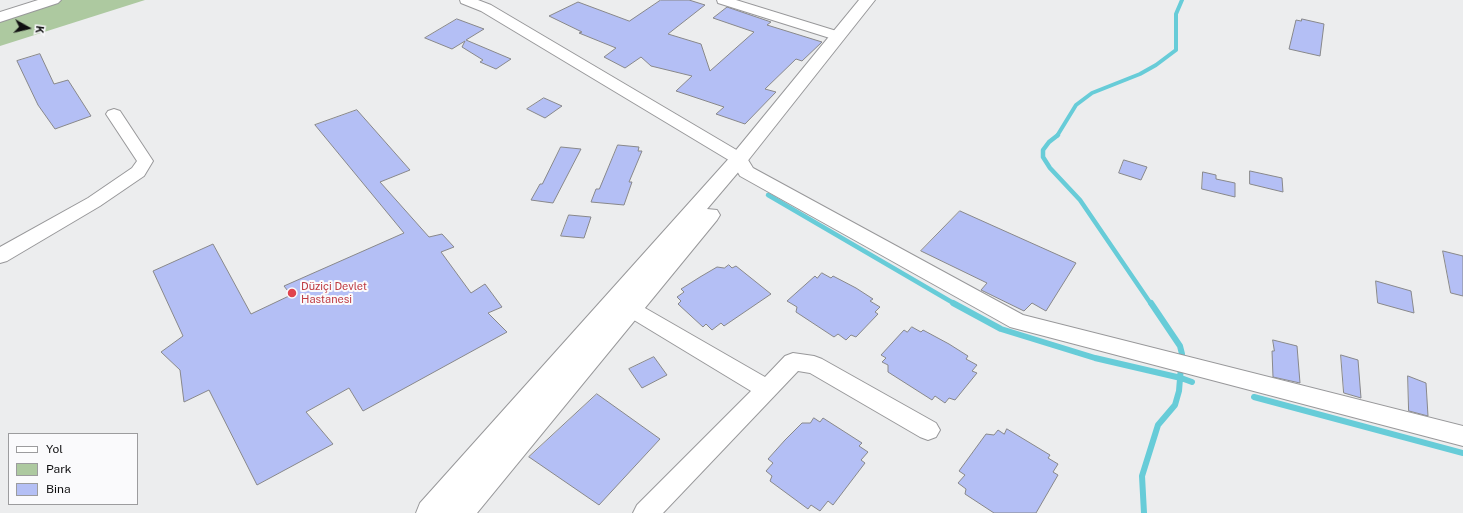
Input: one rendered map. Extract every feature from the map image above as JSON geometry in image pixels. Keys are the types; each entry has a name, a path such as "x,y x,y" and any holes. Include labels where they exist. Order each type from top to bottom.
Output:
{"main road":[{"path":"0,9 29,0"},
{"path":"0,17 53,0"},
{"path":"430,513 743,166 838,36 867,0"},
{"path":"459,513 631,309 743,166 881,0"}],"street":[{"path":"723,0 838,36"},
{"path":"471,1 486,8 743,166 1017,321 1463,436"},
{"path":"0,256 94,202 138,172 145,160 114,114"},
{"path":"631,309 767,389"},
{"path":"646,513 793,362 814,365 928,430"}],"green space":[{"path":"61,0 145,0 0,46 0,20"}],"building":[{"path":"661,0 689,0 705,5 668,34 701,44 710,71 754,32 713,18 727,7 771,22 767,25 822,42 802,61 796,59 765,89 776,92 745,124 716,114 724,107 676,91 692,76 651,66 641,57 625,68 604,57 616,48 579,33 582,32 549,16 578,2 629,21"},
{"path":"457,19 484,29 466,40 511,59 496,69 480,62 483,60 462,47 465,41 452,49 425,38"},
{"path":"1302,19 1324,24 1320,56 1289,49 1296,20 1301,21"},
{"path":"40,54 54,84 68,80 91,116 55,129 38,105 17,61"},
{"path":"544,98 562,106 545,118 527,109"},
{"path":"357,110 410,170 380,182 429,237 442,234 454,247 441,252 471,293 485,284 502,307 488,313 507,332 363,411 349,388 306,412 333,444 257,485 209,390 184,402 180,370 161,352 183,336 153,271 213,244 251,314 291,295 284,286 404,233 315,125"},
{"path":"618,145 639,147 638,151 642,151 629,182 632,182 624,205 591,202 596,189 599,189"},
{"path":"561,147 581,149 553,203 531,200 540,184 542,184"},
{"path":"1124,160 1147,167 1141,180 1119,173"},
{"path":"1250,171 1282,178 1283,192 1250,184"},
{"path":"1203,172 1216,175 1216,179 1235,183 1235,197 1202,189"},
{"path":"960,211 1076,263 1046,311 1032,303 1024,311 981,290 987,283 921,251"},
{"path":"569,215 591,217 584,238 561,236"},
{"path":"1443,251 1463,256 1463,296 1451,293"},
{"path":"729,265 732,268 736,266 771,294 724,326 721,323 712,330 706,324 703,327 678,304 681,301 677,297 684,292 681,289 700,277 717,267 724,268"},
{"path":"822,273 831,278 833,276 856,288 873,299 870,301 880,307 875,312 878,314 856,337 851,335 846,340 838,334 834,337 796,312 797,307 787,301 815,276 817,278"},
{"path":"1376,281 1411,291 1414,313 1378,303"},
{"path":"912,327 921,332 923,330 949,344 968,356 966,359 977,365 972,371 977,373 955,400 949,398 945,403 935,396 932,400 888,372 888,365 882,362 886,358 881,355 904,330 907,332"},
{"path":"1273,340 1297,346 1300,383 1273,377"},
{"path":"1341,355 1358,360 1361,398 1344,393"},
{"path":"654,357 667,375 642,388 629,369"},
{"path":"1408,376 1426,383 1428,416 1409,411"},
{"path":"597,394 660,439 599,505 529,457"},
{"path":"814,418 820,422 823,418 862,443 859,446 868,452 861,460 865,463 833,505 828,501 820,511 811,505 808,509 770,481 772,476 766,471 773,463 768,459 785,440 802,423 810,423"},
{"path":"1007,429 1050,455 1048,458 1058,464 1053,472 1058,475 1036,513 994,513 965,494 966,489 958,483 965,475 959,471 986,434 994,435 998,430 1004,434"}],"waterway":[{"path":"1057,136 1076,105 1092,93 1140,74 1156,65 1176,50 1176,14 1182,0"},
{"path":"1057,136 1049,142 1043,150 1043,157 1050,168 1080,200 1151,304"},
{"path":"768,195 955,304"},
{"path":"953,303 1001,329 1095,358 1180,378"},
{"path":"1151,303 1180,346 1182,354 1180,378"},
{"path":"1144,513 1142,476 1158,425 1175,405 1179,391 1180,378"},
{"path":"1180,378 1192,382"},
{"path":"1254,397 1463,453"}],"place":[{"name":"Düziçi Devlet Hastanesi","path":"292,293"}]}
